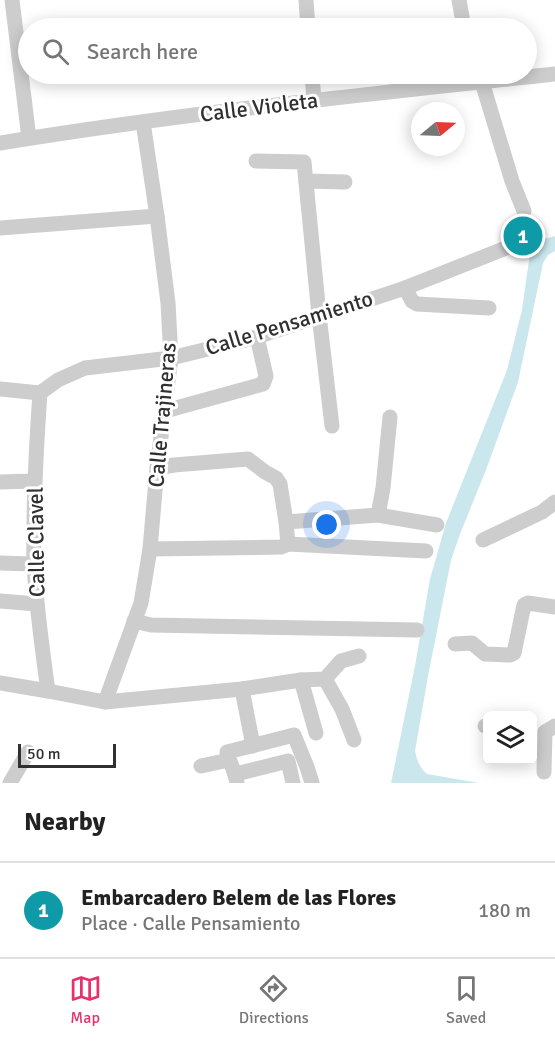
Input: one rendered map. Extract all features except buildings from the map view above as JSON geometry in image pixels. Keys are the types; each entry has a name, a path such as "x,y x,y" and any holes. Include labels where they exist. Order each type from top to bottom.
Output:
{"street":[{"path":"16,0 18,21"},
{"path":"306,0 307,18"},
{"path":"459,0 462,18"},
{"name":"Calle Violeta","path":"537,75 555,74"},
{"path":"24,84 29,138"},
{"path":"313,84 314,100"},
{"name":"Calle Violeta","path":"0,142 433,84"},
{"path":"480,84 524,211"},
{"name":"Calle Trajineras","path":"105,702 141,603 150,549 157,468 171,358 168,303 143,122"},
{"path":"256,161 304,162 332,426"},
{"path":"306,181 345,182"},
{"path":"0,228 157,216"},
{"name":"Calle Pensamiento","path":"39,393 58,380 85,368 171,358 257,337 405,288 506,248"},
{"path":"405,288 412,301 417,304 489,308"},
{"path":"165,411 263,384 266,376 257,337"},
{"path":"0,389 39,393"},
{"name":"Calle Clavel","path":"39,393 34,481 34,564 48,691"},
{"path":"378,515 390,417"},
{"path":"157,468 248,459 276,477 280,484 288,544"},
{"path":"0,482 34,481"},
{"path":"483,540 549,514 555,502"},
{"path":"286,522 378,515 437,525"},
{"path":"150,549 281,547 288,544 426,551"},
{"path":"0,563 34,564"},
{"path":"0,601 37,604"},
{"path":"454,644 472,643 485,654 510,655 514,653 524,605 528,603 555,607"},
{"path":"134,621 151,625 417,630"},
{"path":"0,683 105,702 325,679 341,661 359,656"},
{"path":"325,679 342,710 354,740"},
{"path":"301,680 316,733"},
{"path":"242,689 253,746"},
{"path":"544,729 544,772"},
{"path":"293,783 288,761 236,779 227,752 294,735 312,783"},
{"path":"10,783 28,752"},
{"path":"201,766 229,760"}],"water":[{"path":"555,236 555,251 548,255 543,263 518,382 451,560 415,751 422,769 427,774 479,783 391,783 430,579 446,523 507,370 522,310 531,246 538,241"}],"place":[{"name":"Embarcadero Belem de las Flores","path":"523,236"}]}
